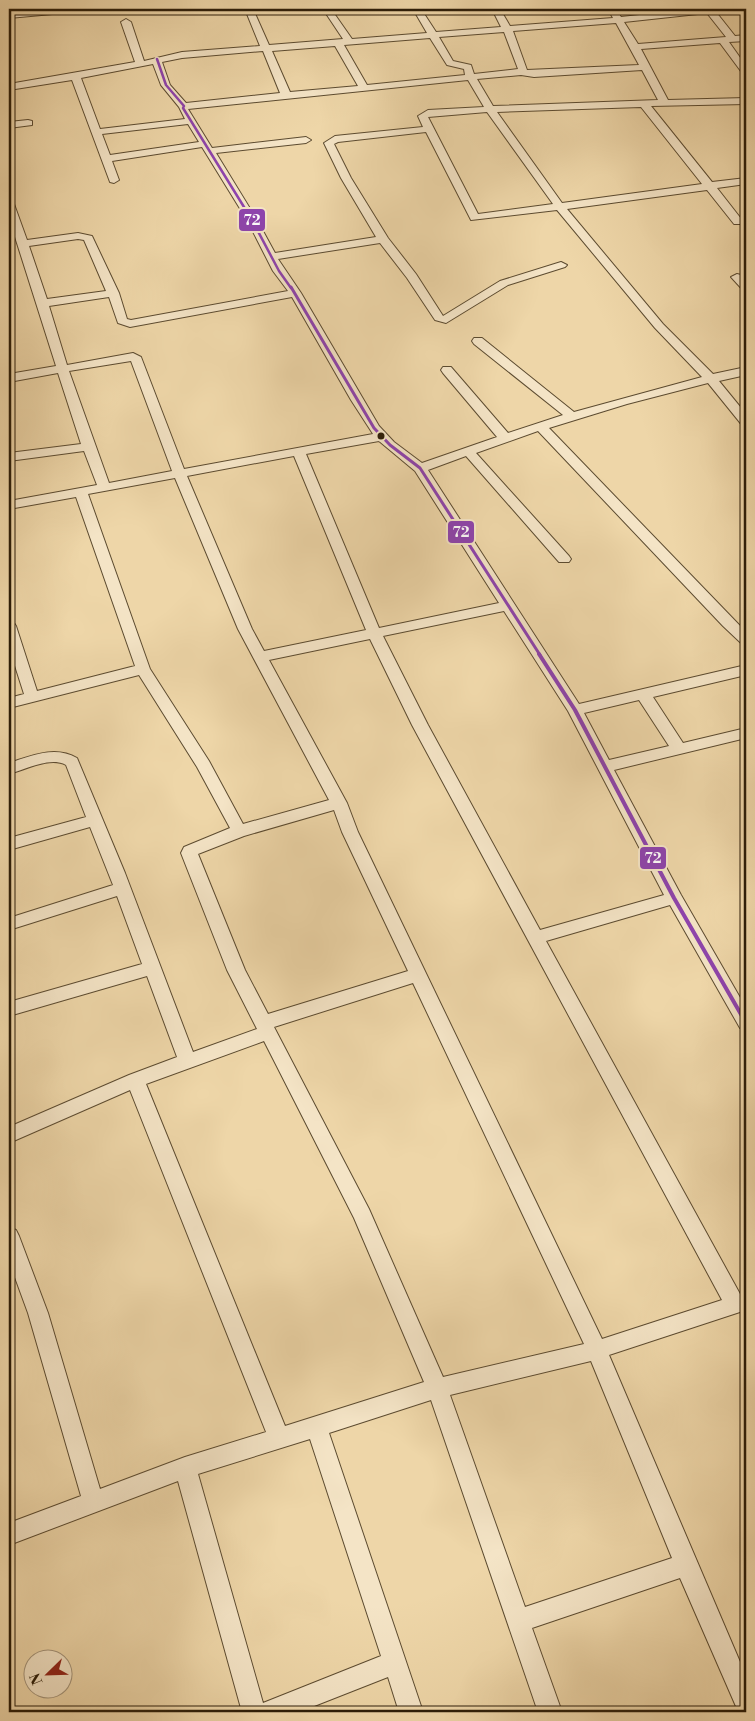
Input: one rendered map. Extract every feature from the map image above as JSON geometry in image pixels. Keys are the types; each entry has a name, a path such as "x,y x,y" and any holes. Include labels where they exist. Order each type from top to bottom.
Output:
{"street":[{"path":"9,15 74,9"},
{"path":"249,9 286,95"},
{"path":"327,9 350,42"},
{"path":"417,9 450,63 466,65 470,76 490,109 560,207 659,326 710,378 746,422"},
{"path":"496,9 523,69 521,72"},
{"path":"612,9 646,67 664,104"},
{"path":"9,87 118,69 157,59 207,53 267,50 432,34 619,20 711,9 746,72"},
{"path":"126,22 140,63"},
{"path":"635,47 746,38"},
{"path":"338,43 364,88"},
{"path":"157,59 160,76 168,90 184,106 183,108 252,220 279,271 295,292 374,428 420,468 575,710 674,898 746,1023"},
{"path":"184,106 470,76 646,67"},
{"path":"75,76 114,180"},
{"path":"746,101 490,109 424,114 423,116 476,218 746,181"},
{"path":"645,104 738,222"},
{"path":"96,132 191,121"},
{"path":"9,125 28,123"},
{"path":"430,129 335,140 329,143 346,178 383,239 412,276 439,318 446,320 474,300 504,283 561,265"},
{"path":"106,159 306,140"},
{"path":"9,204 24,244 88,447 105,488"},
{"path":"24,244 84,236 88,238 113,293 122,321 130,324 295,292"},
{"path":"272,257 383,239"},
{"path":"737,277 746,287"},
{"path":"42,303 113,293"},
{"path":"478,341 572,416"},
{"path":"9,378 136,358 180,474 245,629 339,803 350,832 598,1350 686,1565 746,1703"},
{"path":"447,370 505,438"},
{"path":"420,468 597,408 746,370"},
{"path":"541,427 746,640"},
{"path":"9,504 81,493 383,436"},
{"path":"9,457 88,447"},
{"path":"9,1534 185,1468 316,1426 437,1388 598,1350 741,1302 536,937 420,725 375,634 298,451"},
{"path":"468,451 564,559"},
{"path":"81,493 143,669 204,765 239,831"},
{"path":"260,657 507,606"},
{"path":"9,626 32,697"},
{"path":"9,703 143,669"},
{"path":"575,710 746,670"},
{"path":"642,694 680,750"},
{"path":"604,767 746,733"},
{"path":"9,769 58,756 67,757 72,762 96,820 187,1061"},
{"path":"339,803 239,831 190,850 189,853 236,970 362,1215 437,1388 550,1712"},
{"path":"9,844 96,820"},
{"path":"9,924 122,888"},
{"path":"536,937 674,898"},
{"path":"9,1009 152,968"},
{"path":"9,1135 135,1080 187,1061 266,1028 418,975"},
{"path":"135,1080 279,1438"},
{"path":"9,1236 38,1313 93,1502"},
{"path":"316,1426 411,1712"},
{"path":"185,1468 254,1712"},
{"path":"518,1621 686,1565"},
{"path":"270,1712 395,1662"}],"transit line":[{"name":"72","path":"157,59 160,73 166,85 173,96 184,106 183,108 252,220 279,271 295,293 374,428 390,445 420,468 575,710 674,898 746,1023"}]}
